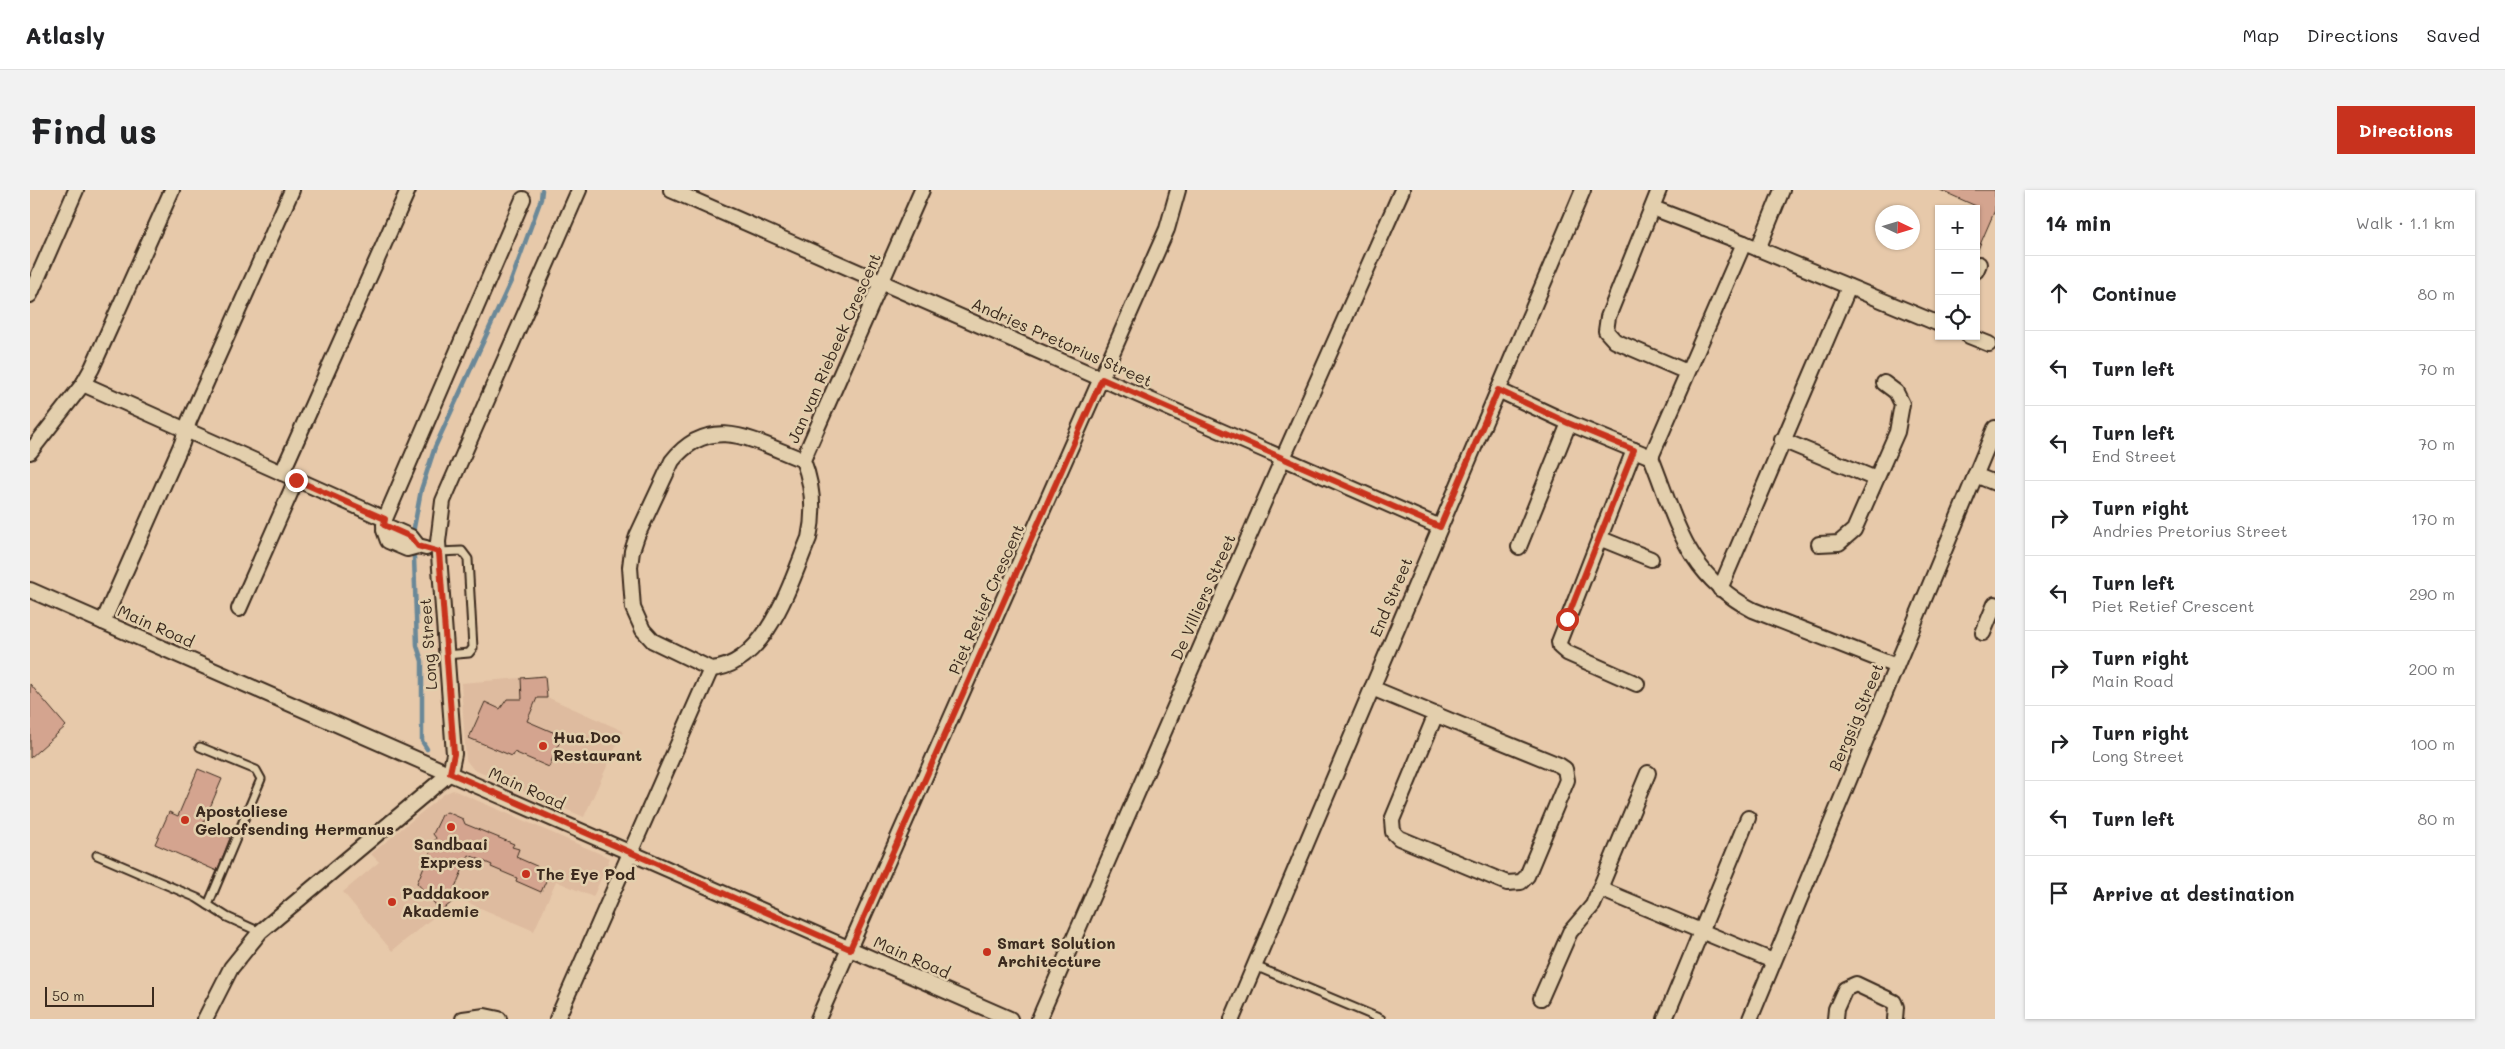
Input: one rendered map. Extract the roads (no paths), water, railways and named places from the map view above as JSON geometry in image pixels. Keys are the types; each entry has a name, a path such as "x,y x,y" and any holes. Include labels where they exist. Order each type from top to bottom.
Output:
{"street":[{"path":"30,296 76,190"},
{"path":"30,452 83,384 172,190"},
{"path":"103,622 292,190"},
{"path":"282,474 408,190"},
{"name":"Long Street","path":"450,773 454,754 439,552 439,517 449,485 579,190"},
{"name":"Andries Pretorius Street","path":"671,190 1440,527"},
{"name":"Jan van Riebeek Crescent","path":"711,669 733,663 756,644 775,619 809,538 812,526 813,499 803,460 922,190"},
{"name":"Piet Retief Crescent","path":"818,1019 1102,379 1167,229 1178,190"},
{"name":"De Villiers Street","path":"1038,1019 1282,458 1402,190"},
{"name":"End Street","path":"1232,1019 1583,190"},
{"path":"1659,190 1608,317 1606,331 1615,341 1687,372"},
{"path":"1758,249 1782,190"},
{"path":"385,522 523,199"},
{"path":"1653,208 1744,243 1935,322"},
{"path":"1744,243 1651,457 1686,546 1695,563 1732,600 1896,666"},
{"path":"1720,589 1782,440 1849,287"},
{"path":"1979,340 1989,344"},
{"path":"1819,544 1839,543 1846,539 1854,530 1897,432 1902,413 1902,404 1896,392 1884,383"},
{"path":"83,384 296,480 385,522 411,537 418,546 439,552"},
{"path":"1498,390 1568,423 1651,457"},
{"path":"1520,547 1568,423"},
{"name":"Bergsig Street","path":"1750,1019 1995,428"},
{"path":"557,1019 711,669 661,646 647,635 639,624 632,597 630,567 637,536 672,461 687,445 696,440 714,434 733,434 803,460"},
{"path":"1782,440 1876,479"},
{"path":"1634,450 1560,637 1560,647 1567,653 1637,684"},
{"path":"1975,475 1995,483"},
{"path":"240,609 296,480"},
{"path":"1599,538 1651,559"},
{"name":"Main Road","path":"30,590 1010,1019"},
{"path":"1983,633 1995,604"},
{"path":"1372,688 1436,714 1559,765 1567,772 1567,780 1527,876 1522,882 1507,883 1399,838 1392,832 1392,820 1436,714"},
{"path":"205,1019 231,968 260,932 450,773"},
{"path":"1541,998 1570,932 1593,905 1648,773"},
{"path":"1665,1019 1748,818"},
{"path":"1600,889 1773,961"},
{"path":"1834,1019 1836,1009 1845,989 1856,984 1894,1002 1896,1007 1895,1019"},
{"path":"463,1019 485,1016 499,1019"}],"lane":[{"path":"439,552 462,551 468,558 473,648 469,653 446,656"},
{"path":"200,747 256,770 261,779 208,905"},
{"path":"97,855 197,898 227,918 260,932"},
{"path":"1254,966 1381,1019"}],"waterway":[{"path":"413,533 421,490 435,447 511,281 541,199 542,190"},
{"path":"414,557 417,646 422,661 422,741 427,749"}],"place":[{"name":"Hua.Doo Restaurant","path":"543,746"},
{"name":"Apostoliese Geloofsending Hermanus","path":"185,820"},
{"name":"Sandbaai Express","path":"451,827"},
{"name":"The Eye Pod","path":"526,874"},
{"name":"Paddakoor Akademie","path":"392,902"},
{"name":"Smart Solution Architecture","path":"987,952"}]}
